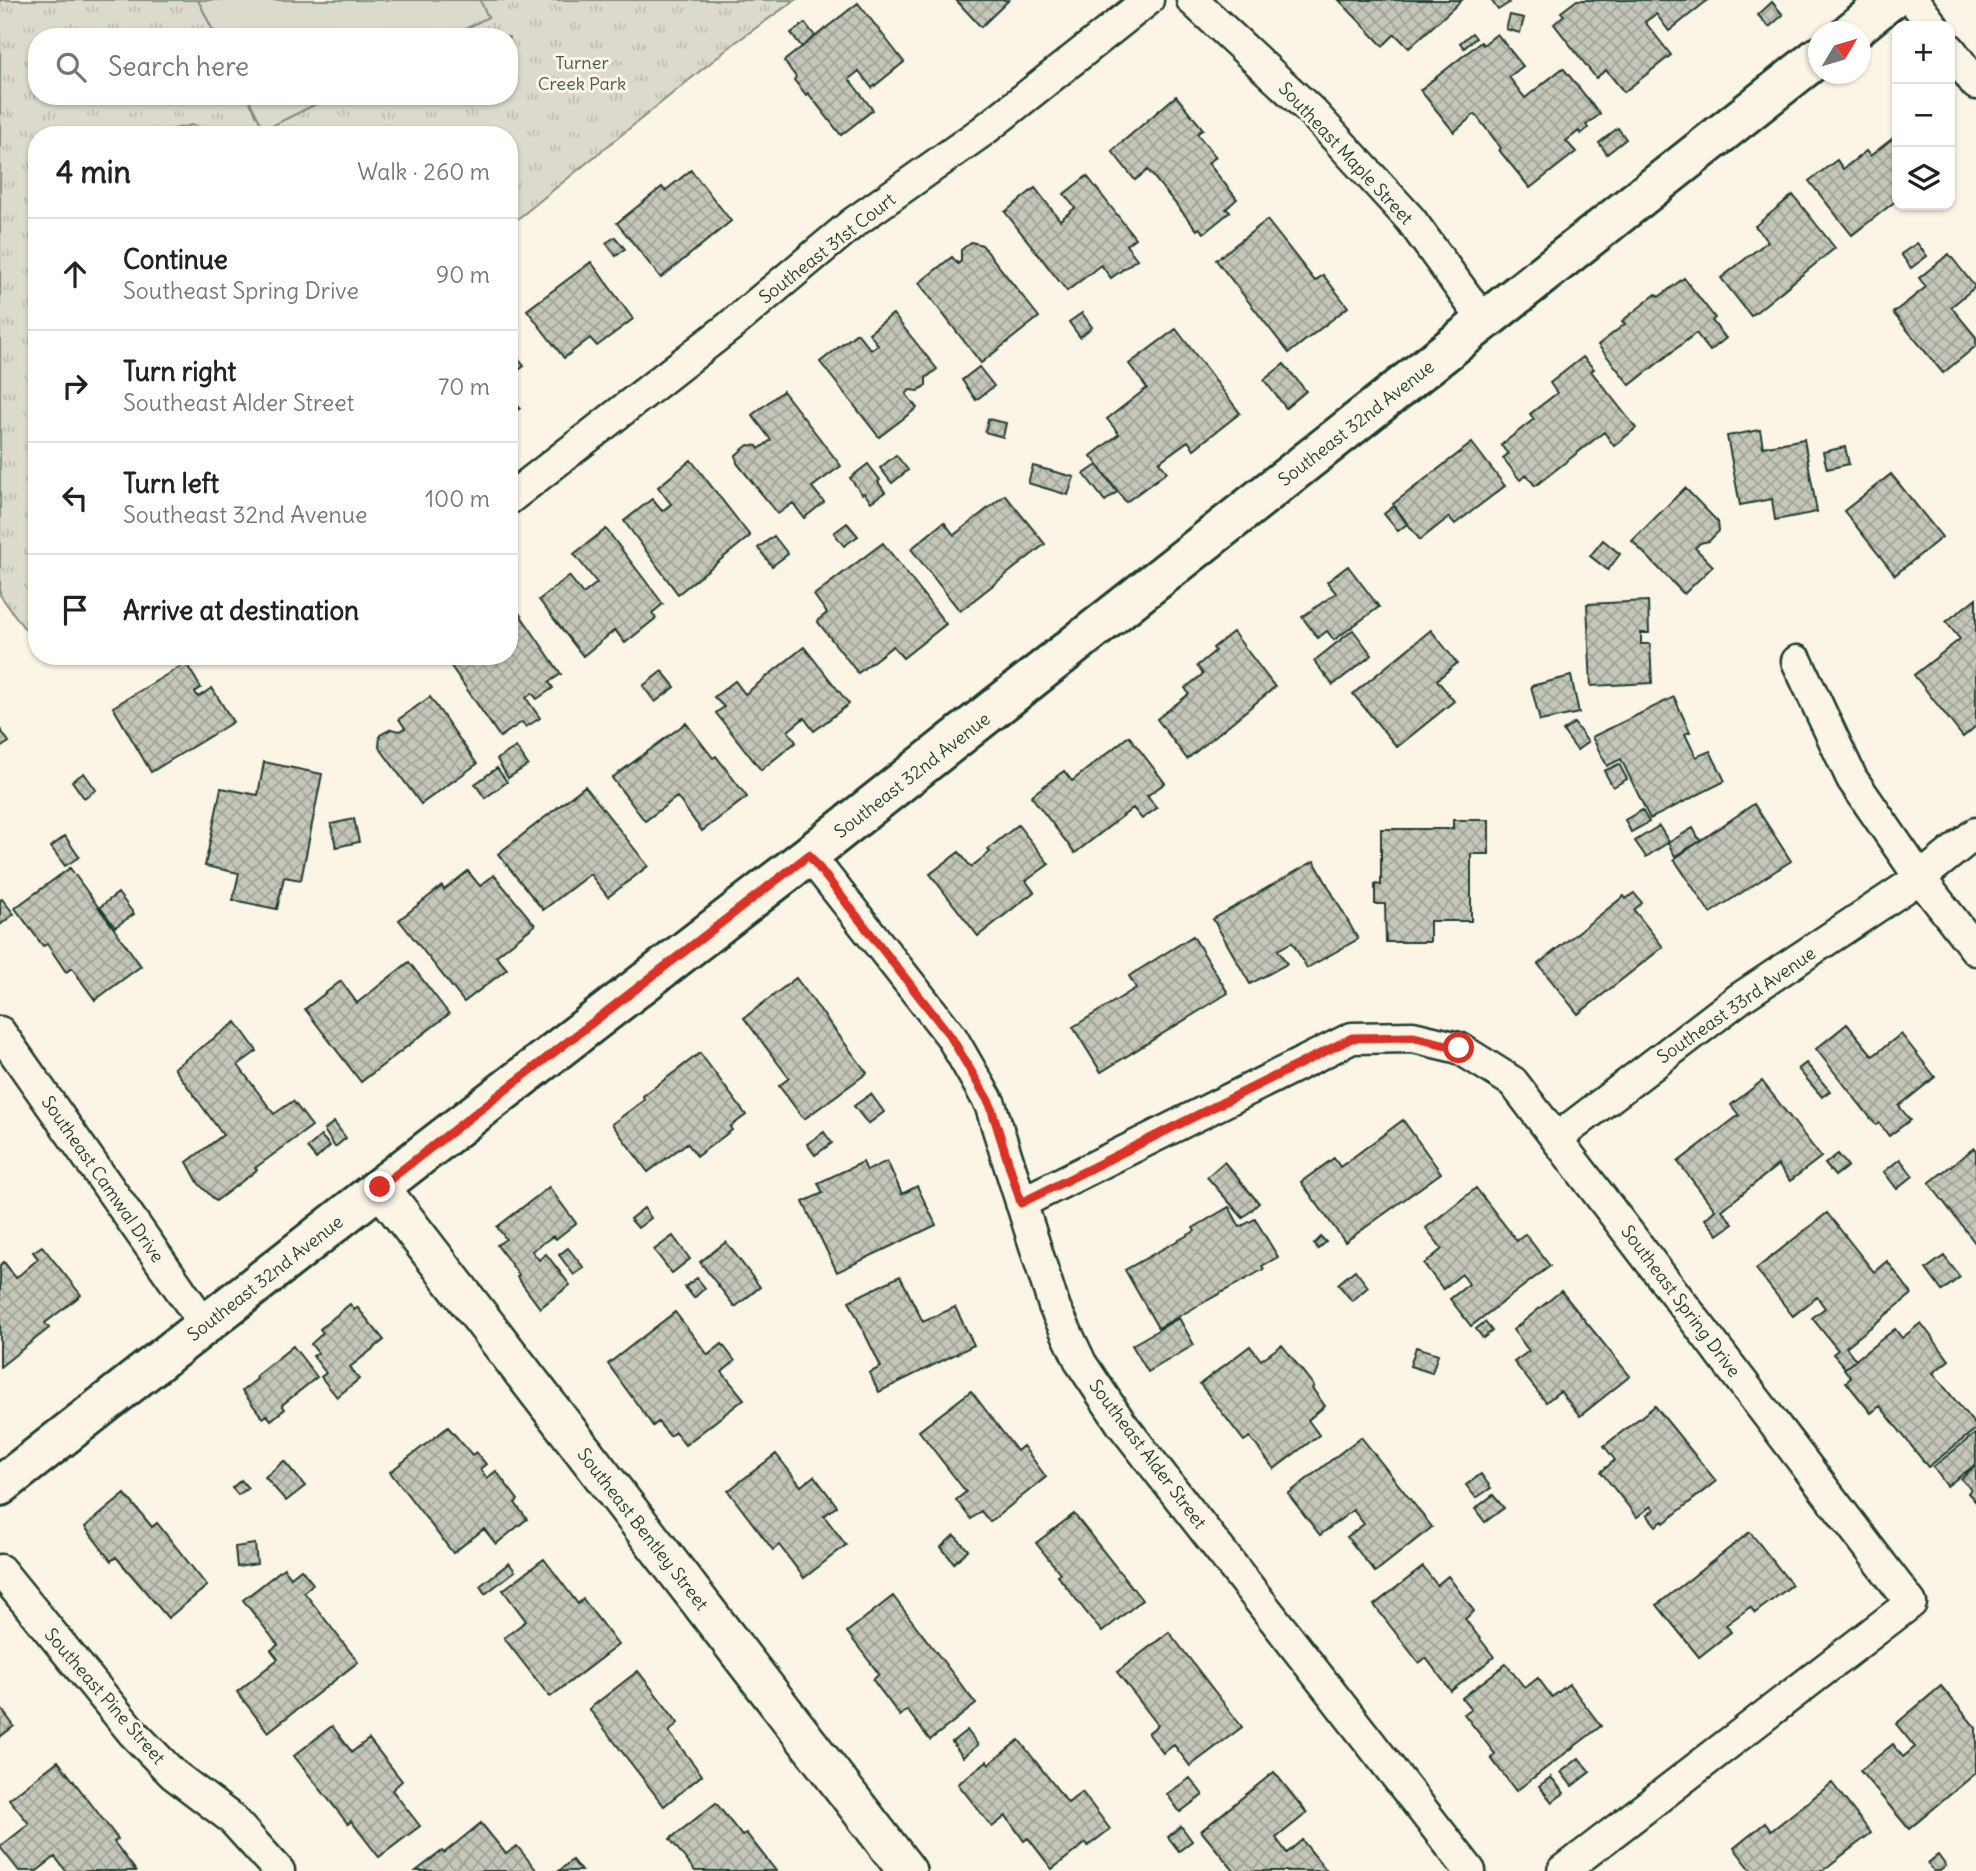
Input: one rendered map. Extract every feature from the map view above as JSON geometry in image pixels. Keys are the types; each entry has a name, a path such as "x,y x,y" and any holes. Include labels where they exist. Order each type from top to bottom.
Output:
{"main road":[{"path":"1864,21 1890,0"},
{"name":"Southeast 32nd Avenue","path":"0,1486 809,855 1808,65"}],"street":[{"name":"Southeast 31st Court","path":"518,492 729,327 853,223 983,131 1148,0"},
{"name":"Southeast Maple Street","path":"1192,0 1312,112 1411,220 1484,321"},
{"path":"1913,0 1929,21"},
{"path":"1955,56 1976,84"},
{"path":"1797,661 1852,779 1920,878 1976,950"},
{"name":"Southeast 33rd Avenue","path":"1557,1138 1740,998 1920,878 1976,833"},
{"name":"Southeast Alder Street","path":"809,855 951,1037 990,1104 1060,1317 1081,1363 1121,1423 1470,1871"},
{"name":"Southeast Camwal Drive","path":"0,1032 205,1325"},
{"name":"Southeast Spring Drive","path":"1021,1203 1352,1038 1413,1037 1459,1048 1513,1082 1911,1603 1563,1871"},
{"name":"Southeast Bentley Street","path":"380,1187 907,1871"},
{"name":"Southeast Pine Street","path":"0,1570 133,1733 173,1774 231,1818 279,1871"}],"green space":[{"name":"Turner Creek Park","path":"0,0 795,0 736,42 518,219 518,126 28,126 28,634 0,595"},
{"path":"198,0 480,0 488,17 467,28 212,28"},
{"path":"252,105 314,105 272,126 262,126"}],"building":[{"path":"956,0 1009,0 981,27"},
{"path":"1339,0 1462,0 1409,48 1395,34 1383,46"},
{"path":"1491,0 1507,0 1509,3 1498,10"},
{"path":"1577,0 1708,0 1669,31 1656,14 1645,22 1671,55 1624,92 1606,70 1596,78 1554,24 1564,15 1561,12"},
{"path":"1772,2 1783,15 1769,27 1758,15"},
{"path":"858,3 904,62 872,88 859,71 849,79 873,110 841,135 808,93 806,95 794,80 796,77 784,61"},
{"path":"1510,15 1524,18 1520,33 1506,29"},
{"path":"805,23 815,36 802,47 791,33"},
{"path":"1472,33 1476,38 1464,48 1460,43"},
{"path":"1497,34 1523,66 1509,77 1525,98 1563,68 1600,114 1586,125 1588,128 1581,134 1579,131 1566,141 1576,152 1530,188 1499,150 1501,148 1475,114 1454,132 1420,90 1481,42 1483,45"},
{"path":"1176,96 1203,129 1197,134 1216,157 1208,163 1237,199 1226,209 1230,212 1204,233 1199,228 1197,230 1148,170 1135,180 1112,151"},
{"path":"1618,128 1626,139 1607,154 1599,143"},
{"path":"1892,139 1892,204 1852,235 1809,181 1837,160 1843,169 1866,151 1870,156"},
{"path":"691,170 731,221 661,278 617,223 662,187 665,191"},
{"path":"1087,176 1135,238 1126,245 1137,259 1111,278 1101,265 1067,291 1005,212 1035,188 1060,220 1075,208 1064,194"},
{"path":"1793,195 1835,248 1751,316 1721,278 1768,241 1755,226"},
{"path":"1267,220 1315,281 1323,275 1348,307 1289,353 1216,260"},
{"path":"615,237 625,249 616,256 606,243"},
{"path":"971,242 982,245 1039,317 981,363 919,283 952,257 958,264 961,261 961,250"},
{"path":"1917,243 1927,256 1911,268 1901,254"},
{"path":"1949,254 1975,287 1951,307 1976,337 1976,346 1943,373 1893,313 1926,287 1919,278"},
{"path":"591,262 633,319 597,346 590,338 564,358 527,310"},
{"path":"1684,278 1715,318 1712,321 1726,338 1710,351 1696,333 1630,385 1598,345 1625,324 1622,321 1656,294 1659,297"},
{"path":"1082,313 1092,327 1080,337 1069,322"},
{"path":"893,314 937,369 926,378 926,385 918,391 910,390 906,394 917,408 879,437 820,362 857,333 871,350 878,345 869,333"},
{"path":"1176,329 1240,413 1194,449 1188,441 1159,462 1167,472 1126,502 1091,456 1119,434 1107,419 1147,388 1129,364"},
{"path":"1583,357 1636,428 1614,446 1604,432 1535,486 1527,475 1520,480 1503,458 1508,454 1501,445 1534,419 1530,414 1557,393 1550,383"},
{"path":"518,359 524,366 518,371"},
{"path":"1284,364 1306,391 1286,408 1264,380"},
{"path":"979,367 994,386 976,400 962,380"},
{"path":"783,391 841,466 812,487 824,502 804,518 793,503 778,514 737,463 736,455 748,445 757,446 759,449 771,440 752,415"},
{"path":"988,419 1006,423 1003,437 985,432"},
{"path":"1760,430 1763,447 1804,439 1817,512 1775,520 1772,499 1740,505 1727,436"},
{"path":"1472,443 1505,486 1455,524 1449,517 1420,540 1393,504"},
{"path":"1845,447 1849,464 1827,469 1823,452"},
{"path":"896,455 908,470 892,483 880,468"},
{"path":"691,460 750,536 678,594 624,521 652,499 662,511 671,504 658,487"},
{"path":"868,464 885,492 871,502 850,478"},
{"path":"1097,465 1117,492 1105,501 1084,474"},
{"path":"1033,466 1074,477 1068,495 1028,483"},
{"path":"1891,474 1942,537 1895,575 1844,511"},
{"path":"1685,488 1718,522 1719,531 1709,541 1700,543 1695,548 1713,566 1684,594 1632,541"},
{"path":"1005,495 1045,544 960,611 911,549 944,522 954,535"},
{"path":"1394,506 1407,524 1398,531 1384,514"},
{"path":"847,523 858,536 844,546 834,533"},
{"path":"606,529 663,604 652,613 656,618 625,643 615,630 583,656 539,600 569,576 583,594 597,583 574,554"},
{"path":"774,536 788,554 772,566 758,548"},
{"path":"1603,540 1620,554 1608,570 1590,556"},
{"path":"883,543 946,624 903,658 893,646 858,673 817,621 827,613 814,595"},
{"path":"1348,566 1379,607 1334,640 1327,631 1318,638 1302,617 1336,593 1327,582"},
{"path":"1976,598 1976,726 1963,737 1914,675 1960,639 1946,622"},
{"path":"1648,601 1649,633 1641,633 1641,644 1650,644 1652,683 1591,686 1587,604"},
{"path":"518,614 561,674 549,682 553,688 537,699 532,693 526,698 540,718 526,727 522,722 500,737 450,665 518,665"},
{"path":"1353,630 1372,655 1333,685 1314,661"},
{"path":"1431,630 1457,663 1437,680 1454,701 1397,747 1353,694"},
{"path":"1233,632 1275,687 1187,759 1157,719 1189,694 1185,688 1203,674 1197,666 1215,651 1213,648"},
{"path":"804,647 849,704 814,731 804,718 788,731 796,742 761,770 716,713 724,707 714,697 735,681 745,694"},
{"path":"183,665 187,665 201,688 195,692 198,697 212,688 233,722 151,772 113,707"},
{"path":"662,671 675,687 655,702 643,686"},
{"path":"1571,676 1579,713 1540,721 1531,686"},
{"path":"430,697 477,764 421,804 379,747 380,735 391,729 400,731 405,728 399,719"},
{"path":"1674,697 1690,732 1685,734 1696,757 1710,751 1725,781 1650,819 1621,759 1607,766 1592,737"},
{"path":"686,723 713,758 716,756 747,797 702,831 677,797 645,821 612,778"},
{"path":"1574,723 1588,742 1577,750 1563,731"},
{"path":"0,729 9,742 0,748"},
{"path":"1129,736 1165,783 1147,796 1157,808 1142,819 1133,808 1075,853 1031,796 1064,771 1072,781"},
{"path":"516,747 528,765 508,778 497,759"},
{"path":"264,762 322,774 301,880 284,877 277,909 233,900 239,873 205,866 221,788 258,795"},
{"path":"1619,764 1627,779 1613,787 1604,771"},
{"path":"497,768 507,782 485,798 475,784"},
{"path":"84,773 96,790 84,798 72,781"},
{"path":"585,786 648,866 608,897 590,874 543,910 498,854"},
{"path":"1754,804 1791,861 1710,913 1674,859"},
{"path":"1642,810 1649,822 1631,832 1625,820"},
{"path":"354,819 359,842 336,847 331,824"},
{"path":"1453,820 1489,820 1489,854 1471,854 1471,921 1430,921 1430,942 1386,942 1385,904 1375,904 1375,884 1381,885 1381,829 1453,829"},
{"path":"1018,825 1049,864 1026,881 1034,892 978,936 930,874 959,852 971,867"},
{"path":"1659,826 1669,842 1646,857 1635,841"},
{"path":"1693,828 1700,841 1675,856 1668,843"},
{"path":"65,836 79,857 65,866 51,847"},
{"path":"1314,861 1358,939 1307,968 1292,942 1278,950 1287,964 1250,984 1213,919"},
{"path":"70,868 141,966 95,1000 72,968 66,972 47,944 43,946 15,908"},
{"path":"468,871 480,886 494,875 535,925 496,956 507,969 464,1002 399,920 442,886 444,890"},
{"path":"118,893 134,914 115,927 100,907"},
{"path":"1634,893 1642,903 1634,910 1663,947 1578,1014 1538,964 1624,896 1626,899"},
{"path":"2,899 14,914 0,925 0,900"},
{"path":"1193,936 1228,993 1101,1072 1073,1027 1136,988 1129,976"},
{"path":"409,962 449,1014 361,1082 305,1009 341,981 357,1003"},
{"path":"796,978 867,1073 804,1119 779,1086 789,1078 744,1018"},
{"path":"236,1022 257,1051 238,1065 274,1114 293,1101 312,1126 216,1201 199,1184 187,1162 223,1135 174,1068"},
{"path":"1847,1024 1873,1056 1901,1034 1935,1077 1899,1106 1910,1120 1889,1136 1879,1123 1876,1125 1816,1049"},
{"path":"700,1053 746,1115 730,1127 732,1130 697,1156 687,1143 648,1172 612,1124 644,1100 643,1096"},
{"path":"1806,1063 1830,1091 1822,1097 1798,1069"},
{"path":"1762,1081 1821,1157 1790,1181 1778,1165 1722,1210 1733,1224 1718,1235 1705,1219 1715,1210 1678,1162 1739,1115 1731,1105"},
{"path":"871,1094 884,1112 868,1124 854,1106"},
{"path":"1403,1120 1441,1173 1345,1242 1301,1182 1334,1158 1340,1167"},
{"path":"334,1122 346,1138 335,1147 324,1130"},
{"path":"824,1132 832,1143 815,1155 807,1144"},
{"path":"321,1136 330,1146 316,1159 307,1148"},
{"path":"1974,1148 1976,1151 1976,1244 1929,1183"},
{"path":"1838,1154 1848,1166 1835,1176 1825,1164"},
{"path":"1900,1159 1913,1176 1897,1189 1884,1172"},
{"path":"887,1161 902,1194 917,1186 936,1225 837,1272 803,1202 823,1193 818,1183 863,1162 867,1171"},
{"path":"1224,1162 1259,1203 1243,1218 1207,1177"},
{"path":"549,1187 576,1223 556,1239 553,1236 532,1251 539,1260 546,1254 570,1285 540,1308 497,1245 506,1239 497,1227"},
{"path":"1476,1188 1517,1241 1525,1234 1550,1266 1471,1326 1450,1299 1469,1284 1462,1274 1443,1289 1424,1264 1442,1249 1426,1228"},
{"path":"1229,1207 1240,1227 1255,1219 1278,1257 1262,1266 1264,1269 1158,1328 1125,1270 1195,1231 1193,1228"},
{"path":"644,1208 651,1218 638,1228 630,1219"},
{"path":"1827,1213 1874,1272 1887,1261 1912,1294 1846,1347 1856,1360 1845,1368 1833,1354 1838,1350 1812,1318 1825,1308 1817,1297 1793,1316 1756,1269"},
{"path":"673,1236 690,1259 672,1273 654,1250"},
{"path":"1321,1237 1326,1242 1318,1249 1314,1244"},
{"path":"726,1242 760,1287 735,1307 700,1262"},
{"path":"42,1246 81,1295 45,1323 49,1328 0,1367 0,1265 4,1262 16,1278 38,1259 33,1252"},
{"path":"568,1248 584,1268 574,1275 559,1255"},
{"path":"1944,1256 1960,1277 1942,1291 1926,1269"},
{"path":"1355,1270 1368,1287 1352,1301 1338,1284"},
{"path":"900,1276 923,1322 955,1307 974,1345 879,1392 869,1373 881,1367 849,1301"},
{"path":"697,1278 705,1288 694,1298 685,1287"},
{"path":"1561,1291 1630,1376 1580,1416 1560,1391 1546,1402 1514,1362 1529,1351 1513,1330"},
{"path":"350,1304 354,1310 357,1307 384,1340 350,1367 359,1379 337,1397 321,1377 326,1373 313,1356 318,1353 311,1344 323,1333 320,1329"},
{"path":"675,1312 708,1355 722,1344 735,1361 722,1372 744,1399 685,1445 675,1432 670,1436 658,1422 653,1426 608,1364"},
{"path":"1179,1318 1194,1345 1148,1372 1132,1345"},
{"path":"1485,1322 1492,1331 1483,1338 1476,1329"},
{"path":"1921,1323 1949,1360 1933,1373 1976,1426 1976,1429 1928,1467 1880,1406 1871,1413 1846,1382 1851,1378 1844,1369 1895,1329 1902,1338"},
{"path":"1282,1345 1314,1386 1312,1388 1325,1406 1308,1420 1319,1435 1274,1469 1250,1437 1244,1441 1200,1384 1250,1346 1261,1360"},
{"path":"293,1346 317,1377 282,1405 285,1409 271,1420 267,1415 263,1418 242,1391"},
{"path":"1416,1347 1438,1354 1432,1373 1410,1366"},
{"path":"971,1391 1017,1451 1023,1446 1046,1477 990,1522 981,1511 971,1519 956,1500 966,1492 919,1431"},
{"path":"1655,1406 1716,1481 1664,1523 1663,1521 1656,1526 1647,1515 1654,1510 1651,1506 1637,1517 1601,1472 1615,1460 1604,1446"},
{"path":"448,1427 472,1455 476,1452 486,1464 480,1469 487,1478 496,1471 518,1500 515,1503 527,1519 496,1544 484,1529 453,1553 390,1472"},
{"path":"1976,1433 1976,1464 1947,1486 1933,1467"},
{"path":"1361,1437 1432,1527 1375,1572 1347,1537 1364,1524 1353,1510 1320,1535 1288,1494"},
{"path":"776,1454 801,1486 814,1476 837,1506 824,1516 846,1545 804,1578 779,1545 773,1550 728,1491"},
{"path":"284,1461 305,1486 286,1501 265,1477"},
{"path":"1976,1465 1976,1502 1968,1493 1971,1489 1961,1479"},
{"path":"1481,1474 1491,1488 1476,1498 1466,1485"},
{"path":"241,1480 248,1488 238,1495 232,1488"},
{"path":"125,1494 152,1527 157,1523 207,1586 168,1618 116,1557 111,1561 85,1527"},
{"path":"1493,1495 1504,1508 1485,1522 1475,1509"},
{"path":"1074,1514 1142,1600 1102,1632 1057,1575 1060,1573 1036,1543"},
{"path":"1750,1532 1792,1585 1755,1613 1750,1607 1726,1625 1731,1632 1699,1657 1657,1605"},
{"path":"954,1535 968,1550 954,1563 941,1547"},
{"path":"255,1544 257,1564 237,1567 235,1547"},
{"path":"544,1559 578,1604 583,1599 618,1645 550,1697 504,1638 526,1621 503,1590"},
{"path":"509,1563 515,1571 485,1594 480,1586"},
{"path":"1423,1567 1437,1585 1448,1576 1474,1611 1465,1619 1494,1657 1451,1691 1426,1658 1419,1663 1374,1605"},
{"path":"284,1568 291,1577 301,1569 313,1584 304,1592 358,1662 268,1732 237,1692 278,1659 271,1650 278,1645 243,1600"},
{"path":"893,1596 976,1704 930,1740 907,1710 900,1716 873,1680 879,1674 847,1632"},
{"path":"1169,1632 1242,1727 1190,1766 1174,1745 1163,1753 1148,1733 1158,1725 1117,1672"},
{"path":"1506,1664 1525,1688 1538,1678 1552,1697 1569,1684 1601,1726 1516,1791 1491,1758 1495,1754 1464,1714 1471,1709 1462,1698"},
{"path":"638,1671 678,1723 669,1732 702,1775 664,1806 589,1709"},
{"path":"1941,1686 1976,1728 1976,1773 1909,1829 1860,1771 1893,1744 1903,1757 1915,1747 1896,1724"},
{"path":"0,1707 14,1726 0,1737"},
{"path":"332,1726 352,1752 369,1739 402,1781 392,1790 420,1826 379,1857 351,1821 348,1824 294,1756"},
{"path":"967,1730 978,1745 963,1757 952,1742"},
{"path":"1019,1740 1068,1803 1082,1792 1110,1829 1088,1846 1086,1843 1052,1869 1028,1838 1024,1841 1006,1816 992,1827 958,1784"},
{"path":"1579,1758 1590,1772 1572,1786 1561,1772"},
{"path":"58,1761 118,1839 114,1842 136,1871 66,1871 55,1857 37,1871 19,1871 0,1847 29,1824 9,1799"},
{"path":"1274,1772 1307,1813 1276,1838 1287,1853 1302,1840 1327,1871 1234,1871 1201,1831"},
{"path":"1551,1777 1564,1793 1552,1802 1539,1786"},
{"path":"1190,1778 1203,1795 1180,1812 1167,1794"},
{"path":"1832,1783 1871,1833 1822,1871 1752,1871 1734,1848 1765,1823 1771,1831"},
{"path":"716,1803 742,1836 746,1833 776,1871 695,1871 670,1839"},
{"path":"481,1823 506,1854 517,1846 537,1871 416,1871 442,1851 444,1853"},
{"path":"1181,1826 1192,1841 1179,1851 1168,1837"},
{"path":"1938,1855 1946,1866 1940,1871 1934,1871 1928,1863"},
{"path":"572,1860 581,1871 559,1871"}],"route":[{"path":"380,1187 809,855 951,1037 990,1104 1021,1203 1352,1038 1413,1037 1459,1048"}]}
